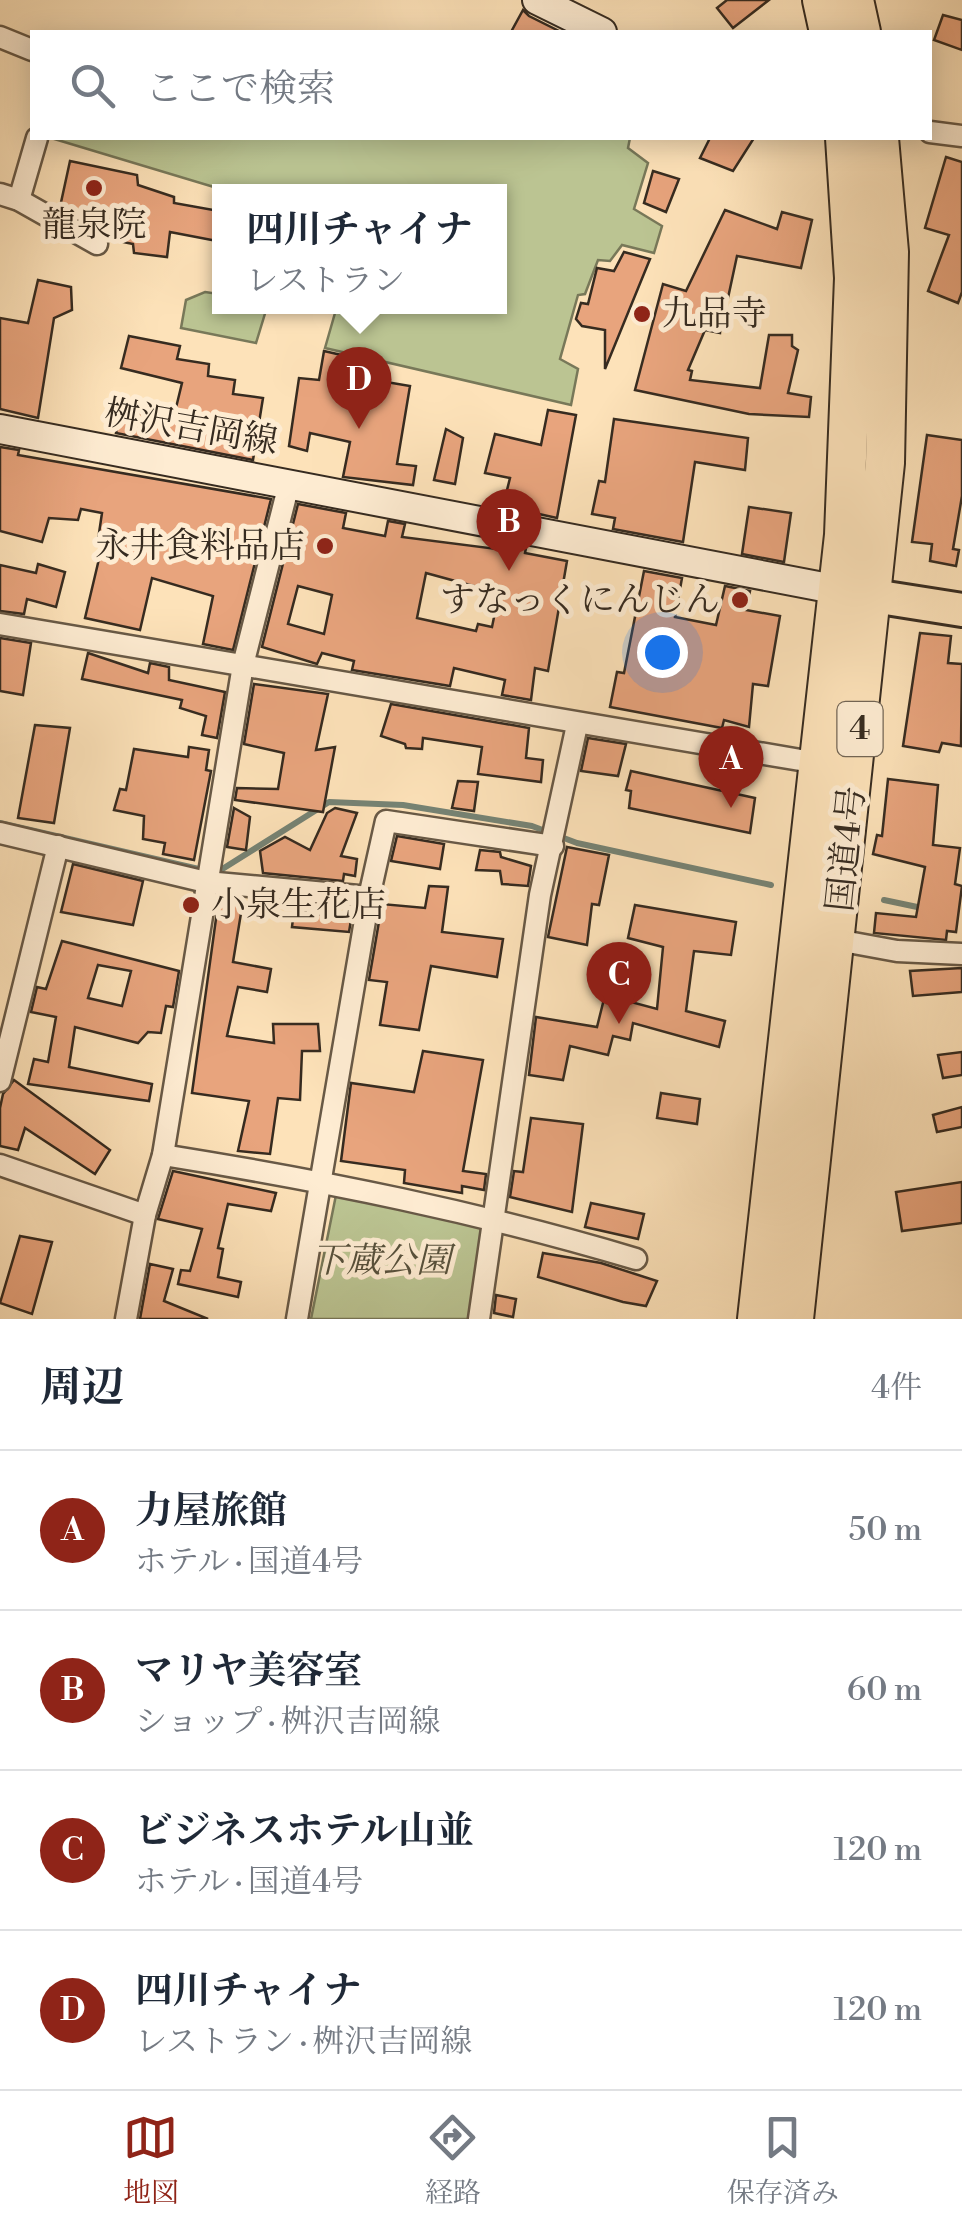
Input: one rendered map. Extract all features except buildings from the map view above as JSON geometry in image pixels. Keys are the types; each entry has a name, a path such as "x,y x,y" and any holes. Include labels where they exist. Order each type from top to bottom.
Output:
{"highway":[{"path":"822,0 828,30"},
{"path":"854,0 861,30"},
{"name":"国道4号","path":"794,1319 837,940 856,593 854,278 844,140"},
{"name":"国道4号","path":"757,1319 818,764 856,593 889,347 889,252 878,140"}],"main road":[{"path":"537,0 598,30"},
{"name":"桝沢吉岡線","path":"0,430 856,593"},
{"path":"856,593 962,610"}],"street":[{"path":"0,38 30,49"},
{"path":"932,132 962,136"},
{"path":"36,140 10,197 97,244"},
{"path":"126,1319 145,1215 163,1155 243,665 288,484"},
{"path":"0,624 818,764"},
{"path":"479,1319 540,895 578,725"},
{"path":"297,1319 369,896 386,821 553,845"},
{"path":"0,833 206,881 369,896"},
{"path":"1,1070 58,846"},
{"path":"837,940 897,951 962,954"},
{"path":"163,1155 320,1180 495,1217 636,1259"},
{"path":"0,1165 145,1215"}],"green space":[{"path":"58,140 630,140 628,148 648,163 634,209 662,226 654,253 622,245 610,261 598,260 585,294 578,295 560,359 578,369 571,405 325,348 335,314 507,314 507,184 212,186"},
{"path":"212,293 212,314 265,314 256,343 181,328 186,300"},
{"name":"下蔵公園","path":"336,1195 487,1223 470,1319 311,1319"}],"waterway":[{"path":"216,873 329,802 403,805 532,826 577,843 771,885"},
{"path":"0,823 203,870"},
{"path":"884,900 922,908"}],"place":[{"name":"龍泉院","path":"94,188"},
{"name":"九品寺","path":"642,314"},
{"name":"四川チャイナ","path":"359,429"},
{"name":"永井食料品店","path":"325,546"},
{"name":"マリヤ美容室","path":"509,571"},
{"name":"すなっくにんじん","path":"740,600"},
{"name":"力屋旅館","path":"731,808"},
{"name":"小泉生花店","path":"191,905"},
{"name":"ビジネスホテル山並","path":"619,1024"}]}
